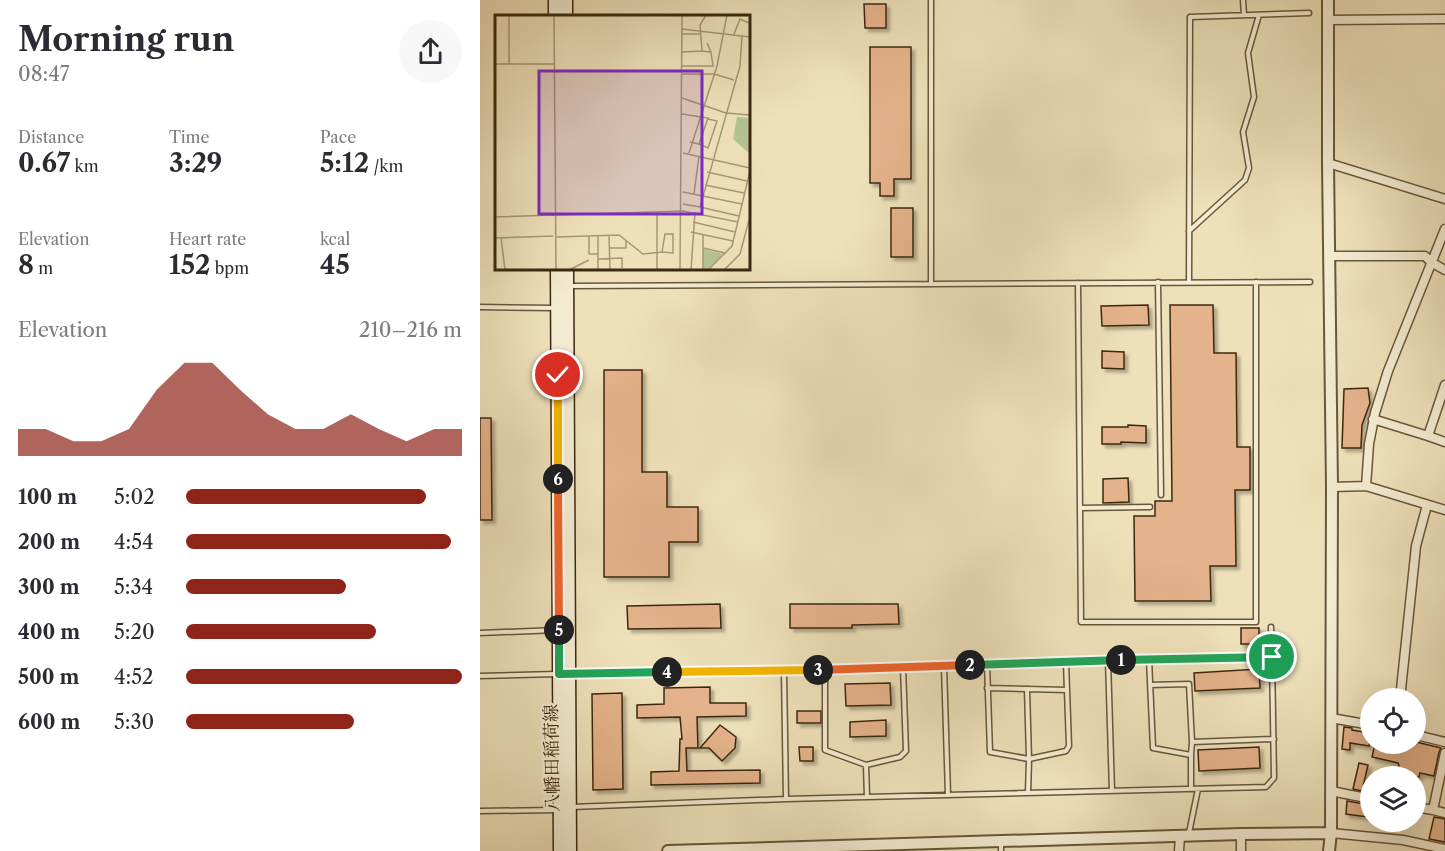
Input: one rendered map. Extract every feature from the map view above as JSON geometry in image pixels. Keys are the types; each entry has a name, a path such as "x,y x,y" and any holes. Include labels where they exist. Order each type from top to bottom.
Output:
{"main road":[{"name":"八幡田稲荷線","path":"558,270 562,286 563,308 565,808 570,851"},
{"name":"八幡田稲荷線","path":"562,286 566,270"},
{"name":"八幡田稲荷線","path":"563,308 559,630 564,674"},
{"name":"八幡田稲荷線","path":"560,851 565,808"}],"street":[{"path":"1328,0 1332,487 1331,833 1329,851"},
{"path":"1328,20 1445,19"},
{"path":"1328,163 1445,199"},
{"path":"1366,486 1373,419 1388,371 1445,229"},
{"path":"1330,256 1425,256 1445,270"},
{"path":"1428,436 1445,385"},
{"path":"1373,419 1445,442"},
{"path":"1332,487 1366,486 1445,510"},
{"path":"1401,688 1416,546 1427,505"},
{"path":"1331,718 1360,723"},
{"path":"1426,737 1445,742"},
{"path":"1433,810 1445,753"},
{"path":"1331,792 1360,797"},
{"path":"1426,809 1445,813"},
{"path":"668,851 1001,846 1184,836 1331,833 1403,840 1445,849"},
{"path":"1241,834 1241,851"},
{"path":"1179,851 1184,836"},
{"path":"1401,851 1403,840"}],"lane":[{"path":"931,0 931,283"},
{"path":"1243,0 1244,15"},
{"path":"1189,282 1190,17 1309,13"},
{"path":"1189,231 1245,180 1249,168 1243,132 1254,97 1248,52 1259,15"},
{"path":"1158,282 1161,495"},
{"path":"1078,283 1081,622 1256,622 1256,282"},
{"path":"562,286 1310,282"},
{"path":"480,308 563,308"},
{"path":"1080,508 1149,507"},
{"path":"480,811 786,799 1266,788 1275,778 1271,627"},
{"path":"480,633 559,630"},
{"path":"480,676 784,671 1272,657"},
{"path":"1149,659 1153,748 1191,755"},
{"path":"1108,660 1112,791"},
{"path":"987,664 990,752 1029,759 1066,751 1069,746 1066,662"},
{"path":"944,666 948,795"},
{"path":"825,670 825,750 866,765 900,757 906,751 903,667"},
{"path":"784,671 786,799"},
{"path":"1150,685 1189,684 1192,742 1191,789"},
{"path":"987,688 1067,690"},
{"path":"1027,689 1028,793"},
{"path":"1192,742 1274,739"},
{"path":"866,765 867,797"},
{"path":"1184,836 1198,789"}],"building":[{"path":"864,4 886,4 886,28 865,28"},
{"path":"870,47 911,47 911,179 894,179 894,196 880,196 880,183 870,183"},
{"path":"891,208 913,208 913,257 891,257"},
{"path":"1148,305 1149,325 1102,326 1101,306"},
{"path":"1170,305 1213,305 1214,353 1236,353 1237,447 1250,447 1250,490 1235,490 1236,566 1210,566 1211,601 1135,601 1134,516 1155,516 1155,501 1172,501"},
{"path":"1102,351 1124,352 1124,369 1102,368"},
{"path":"604,370 642,370 642,472 667,472 667,507 698,507 698,542 669,542 669,577 604,577"},
{"path":"1368,388 1370,403 1362,425 1361,448 1342,448 1344,389"},
{"path":"480,418 491,418 492,520 480,520"},
{"path":"1128,425 1146,426 1146,443 1102,444 1102,427 1128,427"},
{"path":"1128,478 1129,502 1103,503 1103,479"},
{"path":"720,604 721,628 628,629 627,606"},
{"path":"790,604 898,604 899,624 852,625 852,628 790,628"},
{"path":"1241,628 1259,628 1259,644 1241,644"},
{"path":"1259,669 1260,688 1195,691 1194,673"},
{"path":"890,683 891,705 846,706 845,684"},
{"path":"710,687 710,703 746,703 746,716 697,717 698,748 686,748 687,771 760,770 760,783 651,785 651,772 679,771 680,739 682,739 680,717 637,718 637,705 664,704 664,688"},
{"path":"622,693 623,789 593,790 592,694"},
{"path":"797,711 821,711 821,723 797,723"},
{"path":"886,720 886,736 850,737 850,722"},
{"path":"720,725 736,737 735,748 722,761 709,748 700,748"},
{"path":"1344,727 1360,731 1360,745 1350,743 1350,750 1342,749"},
{"path":"1426,744 1441,748 1434,776 1426,774 1426,766 1399,766 1398,763 1372,757 1373,754 1426,754"},
{"path":"799,747 813,747 813,761 800,761"},
{"path":"1259,747 1260,768 1199,771 1198,750"},
{"path":"1359,763 1368,765 1360,766 1360,791 1353,789"},
{"path":"1347,801 1360,803 1360,816 1346,814"},
{"path":"1434,817 1445,819 1445,842 1429,839"}],"route":[{"path":"558,375 559,674 784,671 1272,657"}]}
